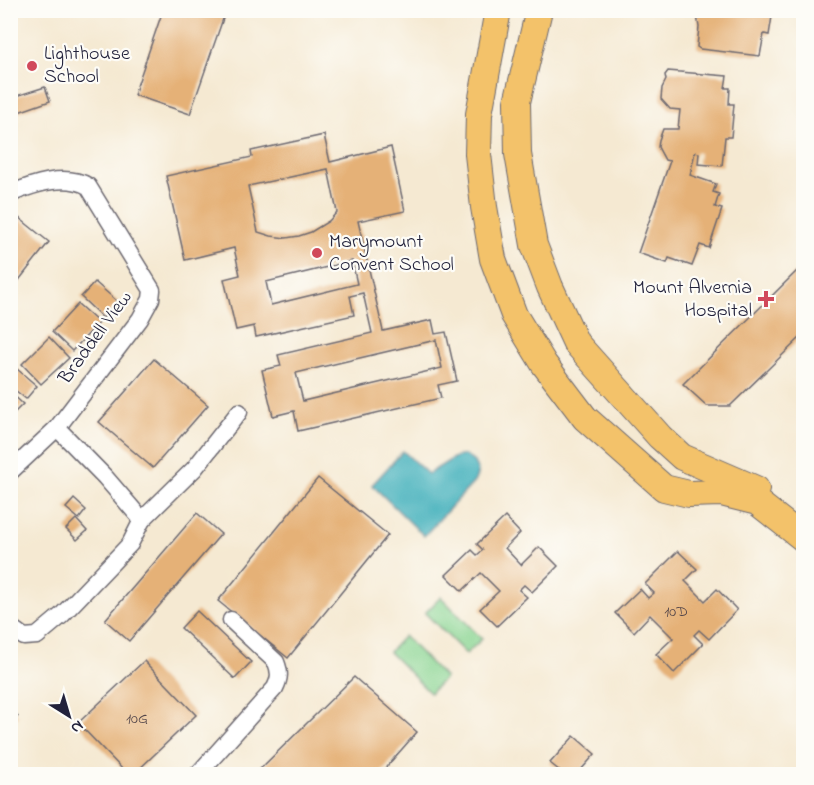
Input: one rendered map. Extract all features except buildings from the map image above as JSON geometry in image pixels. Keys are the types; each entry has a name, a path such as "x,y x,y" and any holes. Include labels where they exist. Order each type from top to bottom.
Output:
{"main road":[{"path":"498,10 479,114 478,154 484,207 494,259 514,315 544,364 585,418 664,488 689,494 721,493 757,502 804,539"},
{"path":"539,10 517,102 518,154 534,245 550,287 576,343 630,405 682,457 763,493 804,525"}],"street":[{"name":"Braddell View","path":"10,194 31,185 70,180 80,181 88,186 152,290 151,299 140,319 57,428 10,472"},
{"path":"10,627 24,637 37,636 62,615 130,544 142,520 194,469 239,412"},
{"path":"57,428 105,477 142,520"},
{"path":"198,774 275,688 278,680 279,671 276,662 231,620"}],"green space":[{"path":"441,597 482,639 466,654 425,613"},
{"path":"404,636 445,678 430,693 389,652"}],"water":[{"path":"403,451 428,474 455,457 465,455 474,462 478,471 475,481 424,536 372,485"}],"place":[{"name":"Lighthouse School","path":"32,66"},
{"name":"Marymount Convent School","path":"317,253"},
{"name":"Mount Alvernia Hospital","path":"766,299"}]}
